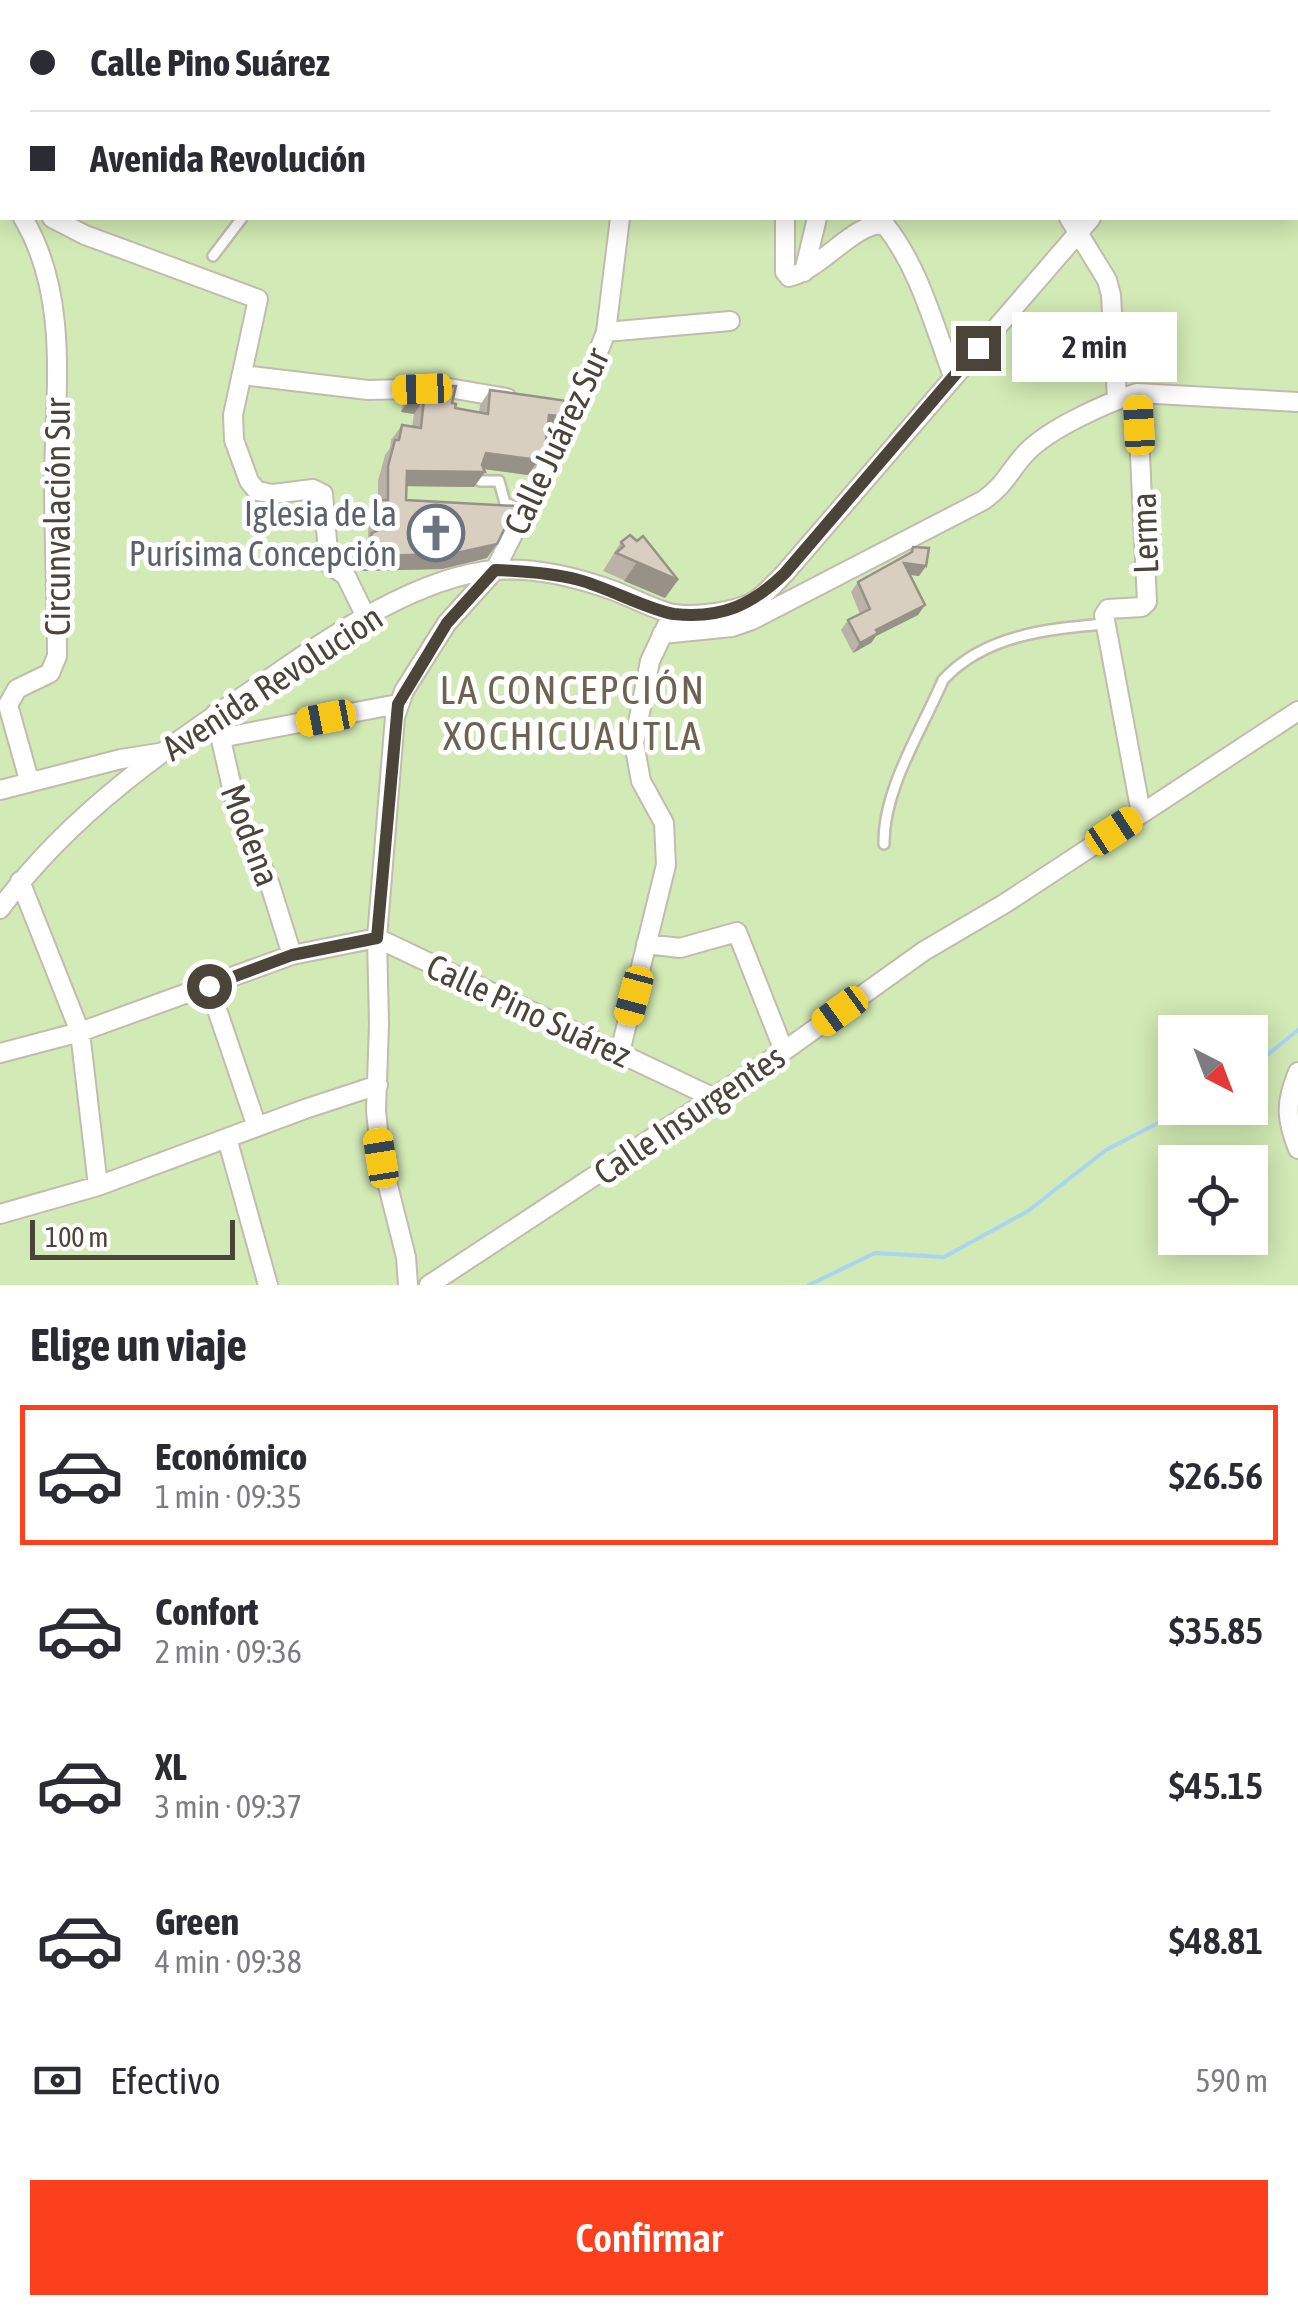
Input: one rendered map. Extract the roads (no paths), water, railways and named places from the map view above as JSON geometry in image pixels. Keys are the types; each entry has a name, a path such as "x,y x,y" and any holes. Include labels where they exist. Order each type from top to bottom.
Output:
{"street":[{"name":"Circunvalación Sur","path":"23,220 40,256 46,280 58,366 54,518 57,656 50,673 17,689 8,705 29,780"},
{"path":"56,220 258,298 232,430 249,481 257,491 265,493 313,489 322,492 329,564 349,581 366,619"},
{"name":"Calle Juárez Sur","path":"408,1285 406,1257 377,1132 377,938 398,704 447,623 495,570 578,406 606,332 620,220"},
{"path":"785,220 784,272 789,276 804,272 873,224 885,225 899,243 953,376"},
{"path":"804,272 817,220"},
{"path":"1072,225 1107,280 1112,295 1117,399"},
{"name":"Avenida Revolucion","path":"0,909 20,881 82,817 159,754 330,636 408,595 495,570 576,579 672,614 744,606 762,596 953,376 1072,225"},
{"path":"606,332 730,321"},
{"path":"242,376 368,390 449,388 517,399"},
{"path":"662,634 732,628 792,601 984,500 1006,483 1026,453 1039,442 1117,399 1137,393 1298,402"},
{"name":"Lerma","path":"1104,624 1108,609 1142,607 1147,602 1137,393"},
{"path":"555,403 578,406"},
{"path":"620,1052 666,865 664,823 641,781 634,743 650,661 672,614"},
{"path":"1104,624 1141,813"},
{"path":"220,738 398,704"},
{"name":"Calle Insurgentes","path":"429,1285 784,1051 924,952 1298,711"},
{"name":"Modena","path":"215,714 237,809 277,903 292,955"},
{"path":"0,790 121,758 159,754"},
{"path":"20,881 80,1032 98,1186"},
{"path":"646,944 680,948 737,932 784,1051"},
{"path":"0,1053 80,1032 292,955 377,938"},
{"name":"Calle Pino Suárez","path":"377,938 712,1098"},
{"path":"209,986 257,1127"},
{"path":"1298,1072 1290,1093 1288,1123 1298,1149"},
{"path":"0,1214 98,1186 378,1086"},
{"path":"227,1138 268,1285"}],"lane":[{"path":"213,256 240,220"},
{"path":"480,480 498,482 505,503 525,510"},
{"path":"884,844 884,822 896,784 943,680 955,666 972,654 1024,635 1104,624"}],"waterway":[{"path":"1268,1054 1298,1030"},
{"path":"809,1285 875,1253 944,1257 1028,1211 1106,1150 1158,1123"}],"place":[{"name":"Iglesia de la Purísima Concepción","path":"436,533"}],"district":[{"name":"LA CONCEPCIÓN XOCHICUAUTLA","path":"573,712"}]}
